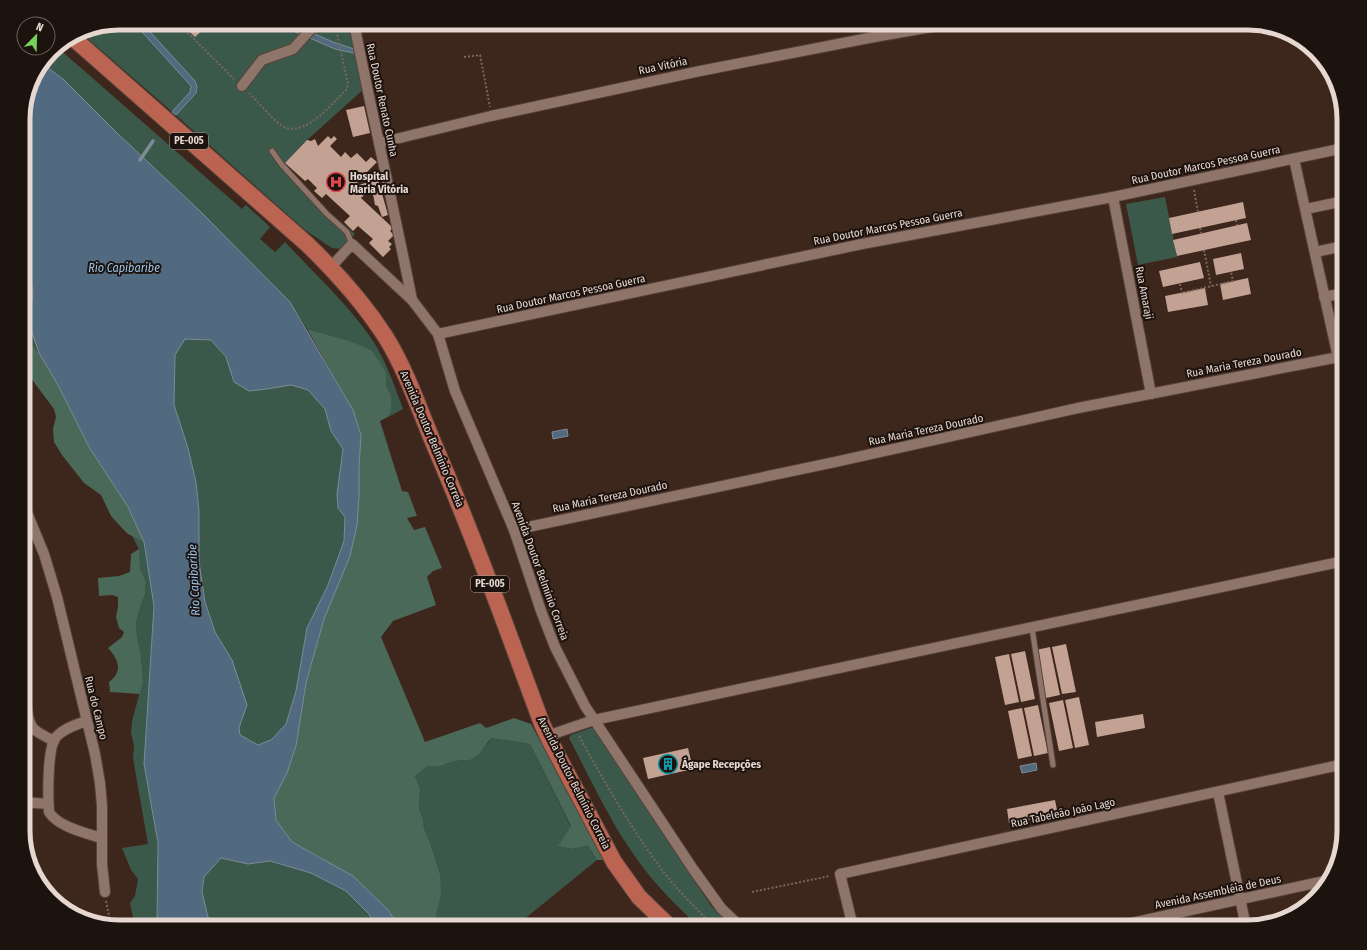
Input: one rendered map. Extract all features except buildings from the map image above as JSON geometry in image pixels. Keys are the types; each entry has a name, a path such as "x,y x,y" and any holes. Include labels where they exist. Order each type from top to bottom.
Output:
{"main road":[{"name":"Avenida Doutor Belmínio Correia","path":"76,41 307,244 331,267 363,304 385,337 403,370 466,519 548,736 614,862 639,897 663,920"}],"street":[{"path":"242,86 262,60 293,49 310,30"},
{"name":"Rua Doutor Renato Cunha","path":"355,30 412,300"},
{"name":"Rua Vitória","path":"379,143 491,116 700,71 914,30"},
{"name":"Rua Doutor Marcos Pessoa Guerra","path":"438,334 862,244 1113,197 1337,150"},
{"path":"1294,159 1324,298 1337,343"},
{"name":"Rua Amaraji","path":"1113,197 1151,394"},
{"path":"1306,209 1337,202"},
{"path":"331,267 352,244"},
{"name":"Avenida Doutor Belminio Correia","path":"352,244 412,300 438,334 456,391 514,530 541,611 555,647 584,706 693,868 722,908 734,920"},
{"path":"1315,252 1337,247"},
{"path":"1324,298 1337,295"},
{"name":"Rua Maria Tereza Dourado","path":"514,530 1151,394 1337,358"},
{"name":"Rua do Campo","path":"30,520 44,554 55,590 95,754 102,806 101,838 105,892"},
{"path":"548,736 594,720 1337,563"},
{"path":"86,721 68,728 58,735 54,741 52,747 49,782 49,812 52,817 59,822 101,838"},
{"path":"30,724 34,730 54,741"},
{"name":"Rua Tabeleão João Lago","path":"840,874 1337,766"},
{"path":"1218,792 1244,920"},
{"path":"30,803 48,804"},
{"path":"840,874 851,920"},
{"name":"Avenida Assembléia de Deus","path":"1146,920 1321,882"}],"lane":[{"path":"272,151 282,165 327,214 347,232 352,244"},
{"path":"1032,628 1053,765"}],"path":[{"path":"185,30 283,127 298,129 318,118 346,90 348,84 338,40"},
{"path":"464,57 480,55 491,116"},
{"path":"1192,181 1198,212"},
{"path":"1236,220 1237,225"},
{"path":"1200,228 1201,233"},
{"path":"1204,250 1212,286"},
{"path":"1180,284 1182,293 1233,281 1230,272"},
{"path":"574,726 609,790 654,859 671,882 707,920"},
{"path":"752,892 840,874"},
{"path":"105,892 110,919"}],"green space":[{"path":"113,30 355,30 366,87 305,142 285,163 279,166 297,185 355,234 341,249 332,248 305,230 86,37"},
{"path":"62,51 242,209 246,205 270,227 260,239 275,252 285,242 344,304 375,344 394,384 403,409 388,417 391,411 391,395 386,385 386,373 347,340 307,329 290,302 200,211 116,132 63,79 47,67"},
{"path":"1165,197 1177,257 1138,265 1126,204"},
{"path":"30,269 33,294 30,316"},
{"path":"30,326 39,353 30,341"},
{"path":"307,329 347,340 371,350 381,364 386,373 386,385 391,395 391,411 388,417 380,421 402,491 408,492 417,516 407,518 414,530 425,527 442,568 433,571 427,577 436,605 393,621 381,637 425,742 480,723 486,728 514,718 531,724 604,860 597,860 588,846 571,849 558,846 571,826 530,744 491,738 479,754 470,760 454,761 438,767 428,766 415,776 420,788 419,808 423,819 424,828 440,874 441,894 435,920 394,920 389,911 323,859 292,842 276,820 274,798 287,773 296,746 306,683 324,619 357,525 361,435 353,410"},
{"path":"185,339 211,340 226,357 234,381 267,389 291,385 308,390 325,409 331,431 343,449 338,508 345,517 344,541 328,585 307,628 296,691 286,724 271,740 258,745 240,735 239,728 243,719 232,660 215,632 205,602 199,562 199,511 196,482 188,448 174,405 175,355"},
{"path":"30,342 39,353 58,385 89,447 128,507 144,542 128,534 111,516 101,495 84,483 62,455 54,442 53,429 56,417 54,409 30,376"},
{"path":"132,536 144,542 154,606 144,764 158,843 157,920 134,920 130,903 135,896 138,879 131,870 122,848 148,844 133,758 134,745 131,733 132,721 143,681 136,623 145,595 146,582 139,569 139,549"},
{"path":"139,549 140,569 146,582 145,595 136,623 143,681 140,694 110,692 109,682 117,674 118,665 108,648 122,637 124,632 119,628 116,617 118,597 112,595 99,596 98,578 119,576 130,572 131,554"},
{"path":"594,727 712,907 726,920 692,920 660,888 646,871 619,832 569,738 571,735"},
{"path":"491,738 530,744 571,827 559,846 571,849 588,846 597,860 523,920 434,920 440,874 424,828 423,819 419,808 420,788 415,776 428,766 438,767 454,761 470,760 488,743"},
{"path":"221,858 248,864 270,861 311,873 346,891 369,914 372,920 210,920 202,892 204,877"}],"water":[{"path":"140,30 149,30 195,81 197,87 196,93 176,115 172,112 190,92 191,86"},
{"path":"291,30 306,30 333,42 357,50 358,54 335,49"},
{"name":"Rio Capibaribe","path":"47,67 63,79 116,132 200,211 290,302 353,410 361,435 357,525 350,556 324,619 306,683 296,746 287,773 274,798 276,820 292,842 353,876 389,911 394,920 372,920 369,914 346,891 311,873 270,861 248,864 221,858 204,877 202,892 210,920 157,920 158,843 144,764 154,606 144,542 128,507 89,447 58,385 39,353 30,326 33,294 30,269 30,113 33,96 37,85","holes":["185,339 211,340 226,357 234,382 249,391 291,385 308,390 325,409 331,431 343,449 337,494 338,508 345,517 344,541 328,585 307,628 296,691 286,724 271,740 258,745 240,735 239,728 247,705 232,660 215,632 205,602 199,562 199,511 196,482 188,448 174,405 175,355"]},
{"path":"567,429 568,436 553,439 552,432"},
{"path":"1036,763 1037,770 1022,773 1020,766"}],"waterway":[{"path":"140,160 153,141"}],"place":[{"name":"Hospital Maria Vitória","path":"336,182"},
{"name":"Ágape Recepções","path":"668,764"}]}
